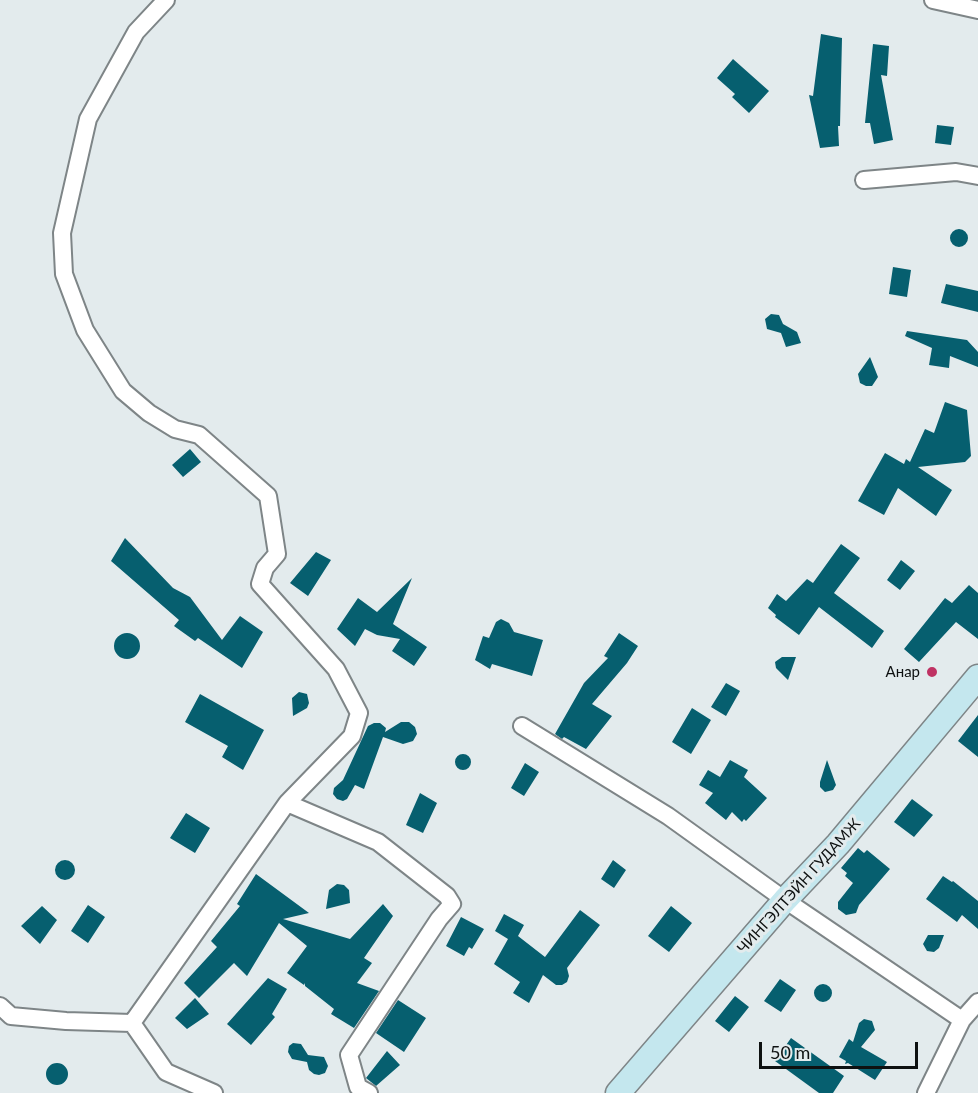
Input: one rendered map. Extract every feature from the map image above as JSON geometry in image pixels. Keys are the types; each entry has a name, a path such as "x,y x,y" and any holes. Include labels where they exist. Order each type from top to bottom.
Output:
{"main road":[{"name":"ЧИНГЭЛТЭЙН ГУДАМЖ","path":"618,1093 785,900 838,844 978,677"}],"street":[{"path":"132,1023 287,803 352,736 359,713 336,669 260,584 265,568 277,554 268,496 199,435 175,429 149,413 123,391 85,330 64,274 62,233 88,119 136,32 166,0"},
{"path":"933,0 978,10"},
{"path":"864,180 956,172 978,176"},
{"path":"522,726 668,816 785,900 962,1020"},
{"path":"287,803 378,842 447,896 452,904 439,919 349,1055 358,1087 369,1093"},
{"path":"926,1093 962,1020 978,1002"},
{"path":"0,1006 11,1016 66,1021 132,1023"},
{"path":"132,1023 166,1072 214,1093"}],"building":[{"path":"821,34 842,38 839,146 820,148 809,95 813,96"},
{"path":"873,44 889,46 887,76 881,75 893,140 874,144 870,123 865,123"},
{"path":"733,59 769,91 749,113 732,97 735,94 717,78"},
{"path":"937,125 954,127 951,145 935,143"},
{"path":"959,229 965,232 968,238 965,244 959,247 953,244 950,238 953,232"},
{"path":"893,267 911,270 907,297 889,294"},
{"path":"946,284 978,291 978,312 941,303"},
{"path":"771,314 779,315 783,324 797,332 801,343 786,347 781,333 767,329 765,319"},
{"path":"907,331 967,340 978,352 978,367 950,356 949,368 929,365 932,348 905,336"},
{"path":"870,357 878,377 872,386 866,386 860,383 858,374"},
{"path":"945,402 967,410 971,456 965,462 918,467 952,490 936,516 898,488 884,515 858,501 885,453 904,464 906,459 910,462 925,429 934,433"},
{"path":"190,449 201,462 183,477 172,465"},
{"path":"125,538 173,588 190,597 222,640 240,616 263,632 242,668 198,638 195,641 174,626 179,620 111,561"},
{"path":"841,544 860,558 834,593 884,631 872,648 819,607 799,635 775,617 776,615 768,608 777,594 786,601 807,579 813,583"},
{"path":"316,552 331,560 308,596 290,583"},
{"path":"901,560 915,571 900,590 887,580"},
{"path":"412,578 393,624 427,647 414,666 392,651 400,639 377,635 365,629 355,646 337,629 358,598 377,612"},
{"path":"969,585 978,593 978,639 956,622 919,662 904,649 945,598 952,603"},
{"path":"501,619 509,623 514,632 543,640 532,676 492,664 490,669 475,660 483,636 489,638 496,622"},
{"path":"127,633 136,637 140,646 136,655 127,659 118,655 114,646 118,637"},
{"path":"619,633 638,646 627,663 592,704 612,716 586,749 555,734 584,683 608,658 604,656"},
{"path":"782,657 796,657 788,680 776,668 775,662"},
{"path":"726,683 740,691 726,716 711,707"},
{"path":"299,692 307,694 309,703 307,708 293,716 292,698"},
{"path":"200,694 264,730 243,770 222,757 228,746 185,722"},
{"path":"692,708 711,720 691,754 672,742"},
{"path":"978,715 978,757 958,741"},
{"path":"401,722 409,722 415,727 417,734 413,741 403,744 383,737 364,789 355,785 347,799 343,801 337,799 333,794 334,788 343,780 368,726 380,723 386,728 385,732"},
{"path":"460,754 466,754 471,762 469,768 460,770 455,765 455,759"},
{"path":"730,760 748,770 744,777 767,798 746,821 744,819 742,822 732,812 726,820 705,803 713,793 699,785 708,770 720,777"},
{"path":"827,760 836,785 833,790 825,792 820,787 820,782"},
{"path":"525,763 539,772 524,796 511,788"},
{"path":"420,793 437,803 423,833 406,825"},
{"path":"912,799 933,815 914,837 894,822"},
{"path":"186,813 210,828 195,853 170,838"},
{"path":"858,848 864,853 867,850 890,869 859,905 856,913 846,915 838,909 838,902 853,883 845,876 847,873 841,868"},
{"path":"65,860 72,863 75,870 72,877 65,880 58,877 55,870 58,863"},
{"path":"613,860 626,870 614,888 601,879"},
{"path":"256,874 309,913 283,919 350,939 383,904 393,916 364,958 372,963 357,983 379,991 354,1028 331,1014 334,1009 305,986 305,983 304,985 287,973 307,946 279,923 247,976 234,963 199,998 184,983 217,947 211,941 240,906 237,904"},
{"path":"943,876 978,901 978,929 962,915 957,922 926,899"},
{"path":"337,884 344,885 349,890 350,903 326,909 329,890"},
{"path":"88,905 105,917 88,943 71,931"},
{"path":"42,906 57,920 40,944 21,926"},
{"path":"671,906 692,923 669,952 648,936"},
{"path":"580,910 600,925 567,968 569,976 567,982 556,985 543,975 529,1003 513,993 520,982 494,964 508,939 495,931 504,914 524,925 518,936 545,957"},
{"path":"461,917 484,929 472,949 469,947 464,956 446,946"},
{"path":"928,935 944,935 939,948 934,952 927,951 923,944"},
{"path":"268,978 287,989 272,1014 275,1017 251,1045 227,1024"},
{"path":"780,979 796,990 781,1012 764,1001"},
{"path":"823,984 829,987 832,993 829,999 823,1002 817,999 814,993 817,987"},
{"path":"735,996 749,1007 729,1032 715,1021"},
{"path":"195,998 209,1014 187,1029 175,1018"},
{"path":"398,1000 426,1018 404,1052 376,1033"},
{"path":"864,1019 872,1021 875,1030 861,1047 887,1062 875,1080 848,1063 845,1064 846,1061 839,1057 849,1039 853,1042 859,1023"},
{"path":"791,1038 844,1076 833,1093 819,1093 775,1061"},
{"path":"293,1043 301,1044 308,1055 324,1057 328,1066 325,1073 314,1074 309,1070 307,1062 292,1059 288,1052 289,1046"},
{"path":"387,1051 400,1065 376,1086 366,1078"},
{"path":"57,1063 67,1070 68,1074 61,1084 57,1085 47,1078 46,1074 53,1064"}],"place":[{"name":"Анар","path":"932,672"}]}
